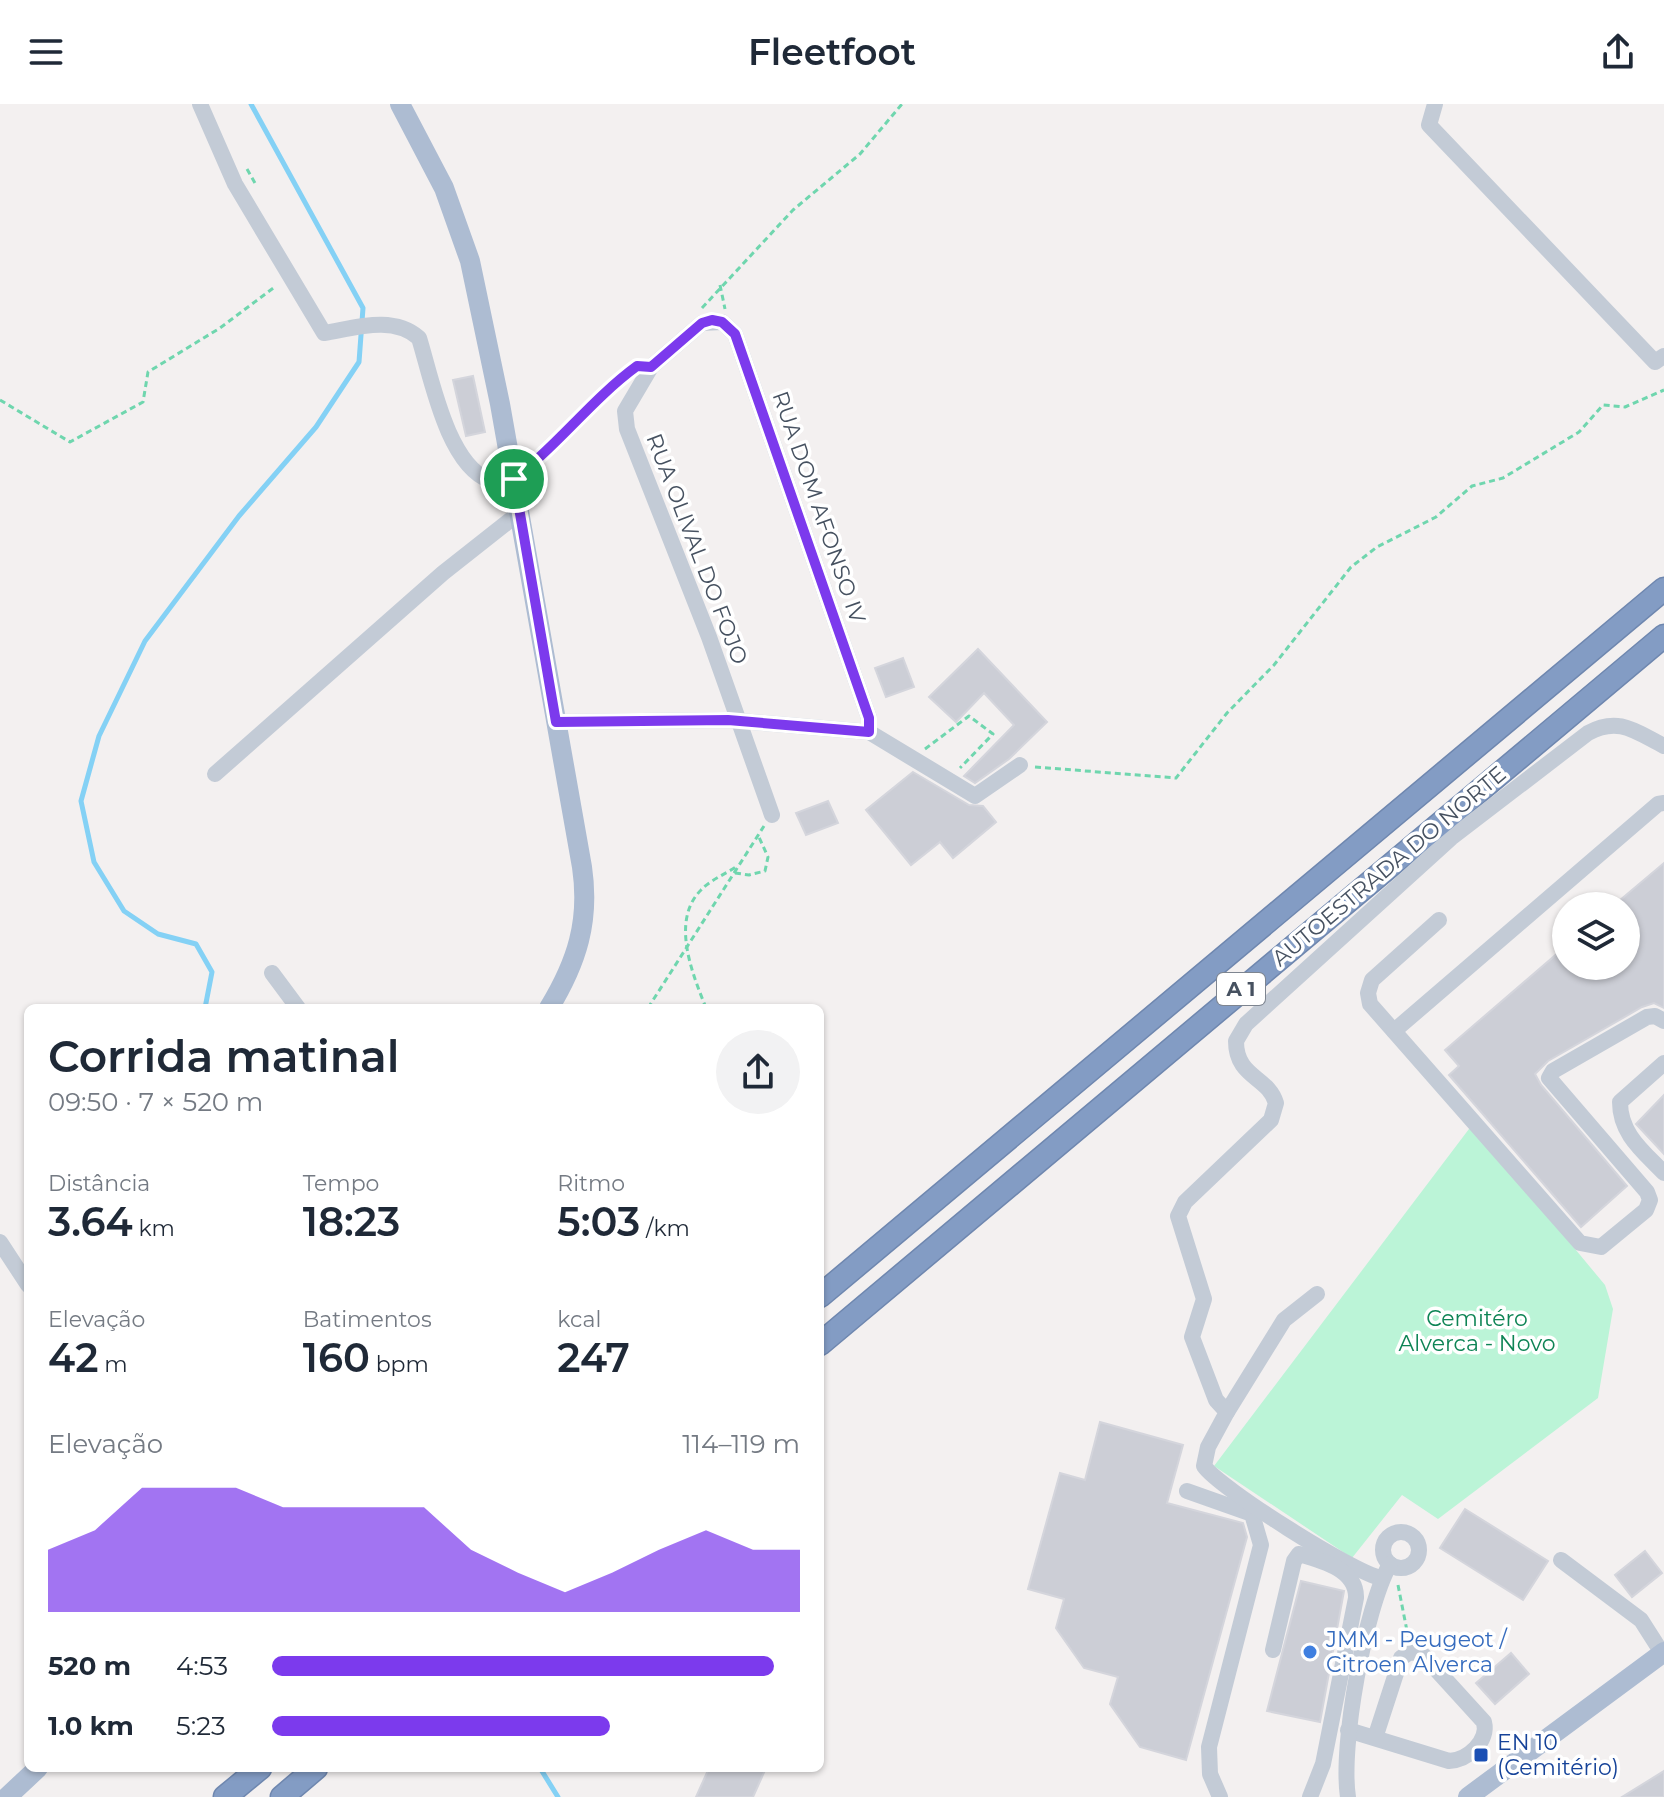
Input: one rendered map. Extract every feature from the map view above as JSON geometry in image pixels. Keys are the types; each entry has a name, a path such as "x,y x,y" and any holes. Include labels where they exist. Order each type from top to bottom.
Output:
{"highway":[{"name":"AUTOESTRADA DO NORTE","path":"824,1293 1664,589"},
{"name":"AUTOESTRADA DO NORTE","path":"824,1341 1664,636"},
{"path":"225,1797 255,1772"},
{"path":"282,1797 311,1772"}],"main road":[{"path":"400,104 444,188 470,261 514,479 556,722 586,906 574,963 551,1004"},
{"path":"1468,1797 1663,1652"},
{"path":"7,1797 34,1772"}],"street":[{"path":"200,104 235,184 324,333 376,325 401,327 419,338 444,420 472,468 490,481 514,479"},
{"path":"1435,104 1429,125 1655,362 1664,356"},
{"name":"RUA DOM AFONSO IV","path":"702,323 722,322 735,334 869,718 869,732"},
{"name":"RUA OLIVAL DO FOJO","path":"702,323 651,367 625,411 627,429 772,815"},
{"path":"215,774 443,573 519,513"},
{"path":"556,722 739,722 869,732 975,796 1020,765"},
{"path":"1227,1412 1216,1400 1192,1337 1204,1299 1178,1216 1185,1202 1232,1159 1275,1112 1273,1096 1239,1062 1236,1041 1239,1034 1451,838 1588,733 1601,726 1619,724 1664,746"},
{"path":"1394,1031 1658,804 1664,803"},
{"path":"1439,920 1372,980 1370,1004 1580,1243 1591,1248 1601,1247 1646,1210 1650,1200 1647,1192 1549,1078 1553,1071 1647,1017 1655,1016 1664,1021"},
{"path":"272,973 295,1004"},
{"path":"1664,1063 1620,1102 1620,1119 1627,1133 1664,1173"},
{"path":"0,1242 24,1279"},
{"path":"1317,1294 1284,1320 1227,1412 1203,1461 1206,1469 1353,1568 1386,1571 1348,1730 1348,1797"},
{"path":"1187,1491 1252,1514 1261,1545 1209,1747 1210,1774 1220,1797"},
{"path":"1273,1650 1294,1561 1299,1554 1352,1576 1357,1584 1356,1598 1323,1764 1310,1797"},
{"path":"1561,1560 1641,1620 1663,1652"},
{"path":"1348,1730 1375,1738 1453,1761 1485,1735 1484,1722 1423,1655 1410,1652 1401,1658 1375,1738"}],"path":[{"path":"702,323 701,310 720,285 793,210 860,154 902,104"},
{"path":"0,400 70,442 143,402 148,372 220,328 289,278"},
{"path":"514,479 535,462 610,386 637,366 651,367"},
{"path":"1020,765 1176,778 1227,713 1274,665 1351,567 1377,547 1426,523 1472,486 1503,478 1579,432 1603,405 1625,407 1664,390"},
{"path":"912,758 969,716 993,734 949,780"},
{"path":"651,1004 772,815"},
{"path":"734,873 749,875 765,871 768,857 758,835"},
{"path":"705,1004 686,949 689,910 700,890 740,865"},
{"path":"1386,1571 1398,1586 1410,1652"}],"green space":[{"name":"Cemitéro Alverca - Novo","path":"1472,1125 1605,1285 1613,1309 1598,1398 1438,1519 1402,1495 1352,1558 1214,1466"}],"building":[{"path":"473,376 485,432 466,436 453,380"},
{"path":"978,649 1047,722 1009,759 975,783 964,776 1014,725 984,693 956,722 929,697"},
{"path":"903,658 914,687 886,697 875,668"},
{"path":"913,772 969,805 983,806 996,822 953,858 940,842 911,865 866,810"},
{"path":"828,801 838,823 806,835 796,813"},
{"path":"1664,863 1664,1008 1654,1003 1642,1007 1548,1061 1535,1074 1627,1186 1581,1227 1449,1075 1459,1066 1445,1050 1552,958 1552,980 1640,980 1640,892 1630,892"},
{"path":"1664,1095 1664,1154 1636,1124"},
{"path":"1100,1422 1183,1445 1167,1503 1243,1523 1247,1537 1186,1760 1140,1747 1110,1704 1118,1677 1084,1668 1056,1628 1064,1599 1028,1589 1060,1473 1085,1480"},
{"path":"1465,1509 1548,1561 1523,1600 1440,1548"},
{"path":"1645,1551 1662,1573 1632,1597 1615,1575"},
{"name":"JMM - Peugeot / Citroen Alverca","path":"1301,1581 1344,1591 1320,1722 1267,1711"},
{"path":"1511,1653 1529,1674 1495,1704 1476,1683"},
{"path":"1664,1771 1664,1797 1622,1797"},
{"path":"707,1772 764,1772 753,1797 696,1797"}],"waterway":[{"path":"206,1004 212,972 196,944 158,934 124,911 94,862 81,801 99,736 145,641 239,516 316,427 359,362 363,308 251,104"},
{"path":"542,1772 558,1797"}],"place":[{"name":"JMM - Peugeot / Citroen Alverca","path":"1310,1652"},
{"name":"EN 10 (Cemitério)","path":"1481,1755"}],"route":[{"path":"712,320 730,327 745,361 869,718 869,732 728,720 556,722 514,479 535,462 610,386 637,366 651,367 702,323 712,320"}]}
